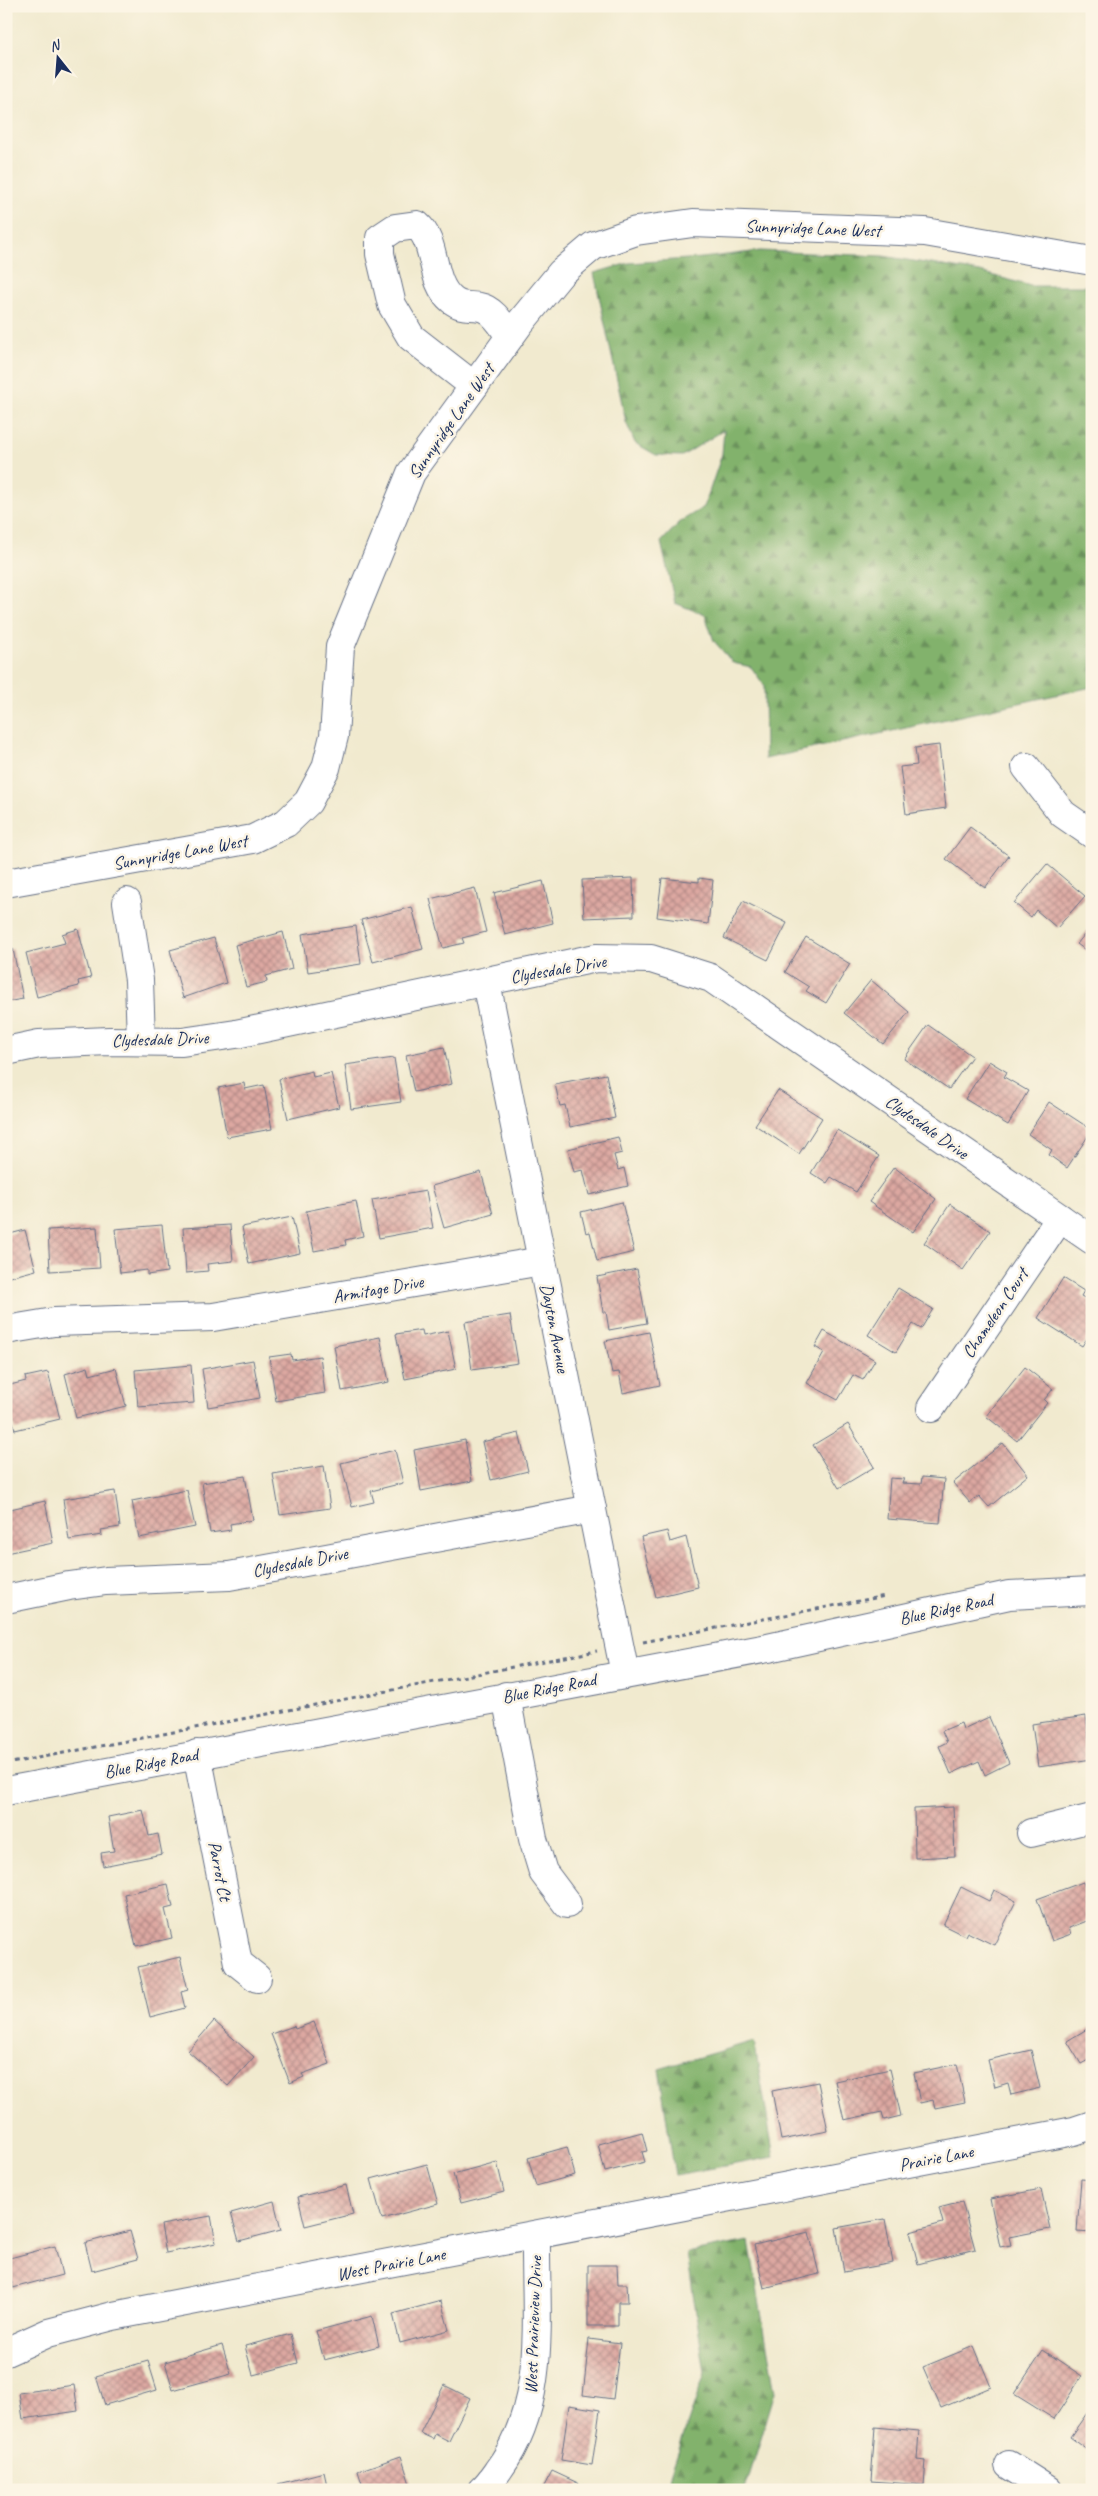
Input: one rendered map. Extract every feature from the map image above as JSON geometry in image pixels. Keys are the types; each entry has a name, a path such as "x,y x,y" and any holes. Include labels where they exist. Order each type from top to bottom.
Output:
{"street":[{"name":"Sunnyridge Lane West","path":"6,883 253,840 286,823 308,802 326,768 334,736 340,647 411,473 510,336 561,273 593,246 636,231 693,223 925,232 1092,261"},
{"path":"474,386 411,336 392,305 380,254 380,238 395,228 417,225 423,230 436,277 451,300 465,308 480,307 489,311 510,336"},
{"path":"1026,767 1062,814 1092,834"},
{"path":"127,902 139,980 141,1041"},
{"name":"Clydesdale Drive","path":"6,1051 39,1044 141,1041 182,1042 236,1034 596,958 651,959 711,978 1092,1240"},
{"name":"Dayton Avenue","path":"486,982 625,1674"},
{"name":"Chameleon Court","path":"931,1408 1060,1218"},
{"name":"Armitage Drive","path":"6,1330 54,1322 213,1317 542,1261"},
{"name":"Clydesdale Drive","path":"6,1599 69,1586 106,1582 229,1576 592,1509"},
{"name":"Blue Ridge Road","path":"6,1790 768,1648 1010,1595 1092,1591"},
{"path":"506,1696 533,1839 543,1872 567,1904"},
{"name":"Parrot Ct","path":"197,1754 238,1963 257,1978"},
{"path":"1031,1833 1092,1818"},
{"name":"Prairie Lane","path":"778,2188 1074,2131 1092,2125"},
{"name":"West Prairie Lane","path":"6,2352 48,2333 113,2316 536,2237 778,2188"},
{"name":"West Prairieview Drive","path":"482,2490 514,2448 530,2403 535,2371 536,2237"},
{"path":"1009,2465 1048,2490"}],"path":[{"path":"6,1764 895,1594"}],"green space":[{"path":"760,251 883,256 980,272 1031,286 1092,286 1092,687 765,759 764,685 751,667 733,663 714,641 705,615 675,603 661,542 681,521 704,507 722,454 724,430 682,456 656,455 635,443 626,422 594,273 629,263 702,258"},
{"path":"754,2041 774,2157 675,2175 659,2069"},
{"path":"749,2241 775,2392 745,2490 665,2490 705,2373 687,2253"}],"building":[{"path":"939,745 946,808 906,814 900,767 917,765 915,748"},
{"path":"970,827 1009,856 985,888 946,859"},
{"path":"1047,864 1085,896 1057,928 1036,910 1031,917 1014,903"},
{"path":"633,878 634,916 584,918 582,880"},
{"path":"662,878 699,882 699,878 713,880 708,924 657,917"},
{"path":"543,881 553,923 505,935 494,893"},
{"path":"475,888 486,932 462,938 464,943 443,948 430,899"},
{"path":"743,901 787,923 768,960 724,938"},
{"path":"412,907 423,949 373,962 361,920"},
{"path":"1092,925 1092,955 1077,944"},
{"path":"356,926 361,964 308,972 302,934"},
{"path":"78,929 91,978 78,981 79,986 37,997 26,953 65,943 62,934"},
{"path":"283,932 292,969 266,976 267,982 246,987 235,945"},
{"path":"806,937 850,964 826,1003 806,991 809,987 785,972"},
{"path":"214,938 226,983 183,998 170,950"},
{"path":"13,949 23,999 6,1002 6,950"},
{"path":"871,980 909,1012 883,1044 844,1013"},
{"path":"928,1025 972,1056 949,1089 904,1059"},
{"path":"444,1047 452,1084 414,1092 406,1055"},
{"path":"394,1058 401,1102 351,1109 345,1065"},
{"path":"989,1061 1007,1072 1004,1077 1028,1091 1008,1125 965,1099"},
{"path":"312,1071 313,1077 331,1073 339,1107 288,1119 279,1079"},
{"path":"606,1074 615,1118 570,1127 565,1105 560,1106 555,1084"},
{"path":"244,1083 245,1089 264,1085 272,1129 227,1137 218,1088"},
{"path":"778,1090 822,1118 799,1154 755,1125"},
{"path":"1049,1102 1092,1130 1067,1168 1049,1155 1052,1150 1028,1134"},
{"path":"837,1130 879,1156 856,1192 831,1177 827,1183 811,1173"},
{"path":"618,1137 622,1153 614,1155 618,1170 624,1168 628,1186 589,1195 583,1170 574,1172 568,1149"},
{"path":"894,1167 936,1199 913,1232 869,1202"},
{"path":"481,1172 493,1214 444,1228 432,1186"},
{"path":"426,1191 433,1228 379,1238 372,1200"},
{"path":"356,1201 363,1236 345,1240 346,1245 314,1251 306,1211"},
{"path":"622,1202 634,1252 597,1261 590,1232 586,1233 581,1212"},
{"path":"950,1204 990,1231 963,1270 924,1243"},
{"path":"292,1217 300,1253 249,1264 242,1227"},
{"path":"162,1225 167,1272 147,1275 147,1270 120,1273 115,1229"},
{"path":"230,1225 233,1261 207,1264 208,1271 186,1273 183,1228"},
{"path":"97,1227 100,1268 50,1271 48,1230"},
{"path":"25,1230 36,1270 6,1278 6,1235"},
{"path":"637,1269 647,1323 609,1330 606,1312 603,1312 597,1277"},
{"path":"1063,1278 1084,1291 1081,1296 1092,1302 1092,1331 1082,1346 1038,1318"},
{"path":"898,1288 933,1309 921,1329 913,1324 896,1352 868,1335"},
{"path":"510,1315 518,1363 472,1370 465,1322"},
{"path":"422,1330 423,1336 448,1331 456,1369 405,1379 396,1334"},
{"path":"824,1331 875,1360 863,1380 853,1375 838,1400 807,1383 824,1352 815,1347"},
{"path":"649,1332 660,1385 623,1393 619,1372 612,1373 605,1341"},
{"path":"380,1337 389,1382 342,1391 334,1346"},
{"path":"291,1354 292,1360 320,1356 325,1393 276,1401 269,1357"},
{"path":"253,1360 260,1398 208,1407 202,1369"},
{"path":"191,1365 194,1403 138,1407 135,1370"},
{"path":"88,1367 90,1375 116,1368 126,1406 76,1418 65,1374"},
{"path":"1025,1367 1053,1389 1044,1400 1047,1403 1017,1441 986,1416"},
{"path":"48,1372 60,1419 15,1430 6,1396 6,1386 26,1381 25,1377"},
{"path":"848,1424 874,1467 839,1488 813,1445"},
{"path":"519,1433 528,1471 491,1480 482,1442"},
{"path":"465,1440 472,1481 421,1491 414,1450"},
{"path":"1003,1443 1028,1475 989,1507 979,1496 970,1503 953,1483"},
{"path":"395,1450 403,1483 371,1491 374,1502 352,1507 341,1463"},
{"path":"324,1466 330,1508 280,1515 273,1474"},
{"path":"245,1476 253,1520 230,1524 231,1530 210,1533 202,1483"},
{"path":"922,1477 944,1479 940,1523 887,1519 890,1478 904,1479 902,1483 921,1484"},
{"path":"187,1490 195,1527 139,1538 132,1501"},
{"path":"115,1491 120,1527 101,1530 102,1535 69,1540 63,1499"},
{"path":"45,1501 53,1543 6,1553 6,1510"},
{"path":"667,1531 670,1542 686,1537 698,1587 656,1597 641,1537"},
{"path":"1086,1716 1092,1759 1038,1767 1032,1724"},
{"path":"989,1717 1009,1763 985,1775 979,1761 951,1774 939,1746 947,1742 942,1731 961,1723 963,1729"},
{"path":"953,1807 955,1856 915,1858 914,1809"},
{"path":"143,1810 149,1836 158,1834 162,1854 103,1866 101,1853 114,1851 108,1817"},
{"path":"1083,1882 1092,1906 1092,1919 1069,1928 1071,1934 1052,1941 1037,1899"},
{"path":"168,1884 173,1907 165,1909 172,1938 136,1946 124,1894"},
{"path":"961,1887 989,1901 994,1890 1016,1901 994,1945 967,1932 965,1936 943,1925"},
{"path":"180,1957 188,1990 181,1992 185,2008 150,2017 138,1967"},
{"path":"214,2021 254,2057 228,2086 188,2051"},
{"path":"314,2022 330,2064 302,2074 304,2077 290,2083 271,2034 294,2026 295,2029"},
{"path":"1092,2026 1092,2058 1081,2064 1067,2041"},
{"path":"1031,2050 1040,2088 1011,2095 1008,2083 995,2087 988,2060"},
{"path":"957,2064 965,2102 935,2108 933,2100 920,2103 914,2073"},
{"path":"890,2069 901,2116 884,2120 882,2112 844,2120 835,2081"},
{"path":"818,2082 828,2131 781,2140 772,2091"},
{"path":"642,2132 647,2151 642,2152 645,2162 605,2172 598,2144"},
{"path":"567,2147 575,2175 536,2186 528,2158"},
{"path":"497,2162 504,2192 461,2203 453,2174"},
{"path":"427,2164 438,2204 382,2219 371,2179"},
{"path":"1081,2179 1092,2180 1092,2232 1077,2231"},
{"path":"346,2185 353,2214 305,2226 298,2197"},
{"path":"1041,2189 1050,2229 1009,2237 1011,2245 1000,2247 990,2199"},
{"path":"274,2201 281,2230 239,2241 231,2213"},
{"path":"962,2202 975,2249 918,2264 910,2232 943,2223 939,2208"},
{"path":"211,2216 216,2243 166,2253 161,2225"},
{"path":"885,2219 893,2263 844,2272 836,2228"},
{"path":"130,2231 138,2259 92,2271 85,2243"},
{"path":"809,2232 819,2274 764,2288 754,2245"},
{"path":"55,2246 62,2275 13,2288 6,2259"},
{"path":"588,2265 617,2265 618,2284 627,2284 628,2302 618,2302 618,2326 588,2326"},
{"path":"441,2301 449,2330 400,2343 393,2314"},
{"path":"372,2316 379,2346 324,2360 316,2331"},
{"path":"291,2334 298,2363 253,2375 245,2346"},
{"path":"589,2339 620,2343 613,2399 583,2395"},
{"path":"222,2345 231,2374 173,2390 165,2362"},
{"path":"974,2346 991,2387 941,2408 923,2367"},
{"path":"1043,2350 1082,2376 1054,2419 1014,2394"},
{"path":"148,2361 157,2390 105,2405 96,2376"},
{"path":"74,2385 78,2411 23,2419 19,2393"},
{"path":"444,2385 470,2398 449,2441 435,2434 433,2439 420,2433"},
{"path":"569,2405 600,2410 592,2465 561,2460"},
{"path":"1092,2406 1092,2453 1070,2437"},
{"path":"875,2427 919,2431 917,2460 926,2461 924,2485 871,2481"},
{"path":"401,2456 410,2484 393,2490 364,2490 358,2471"},
{"path":"552,2471 580,2484 577,2490 542,2490"},
{"path":"324,2472 328,2490 280,2490 278,2484"}]}
